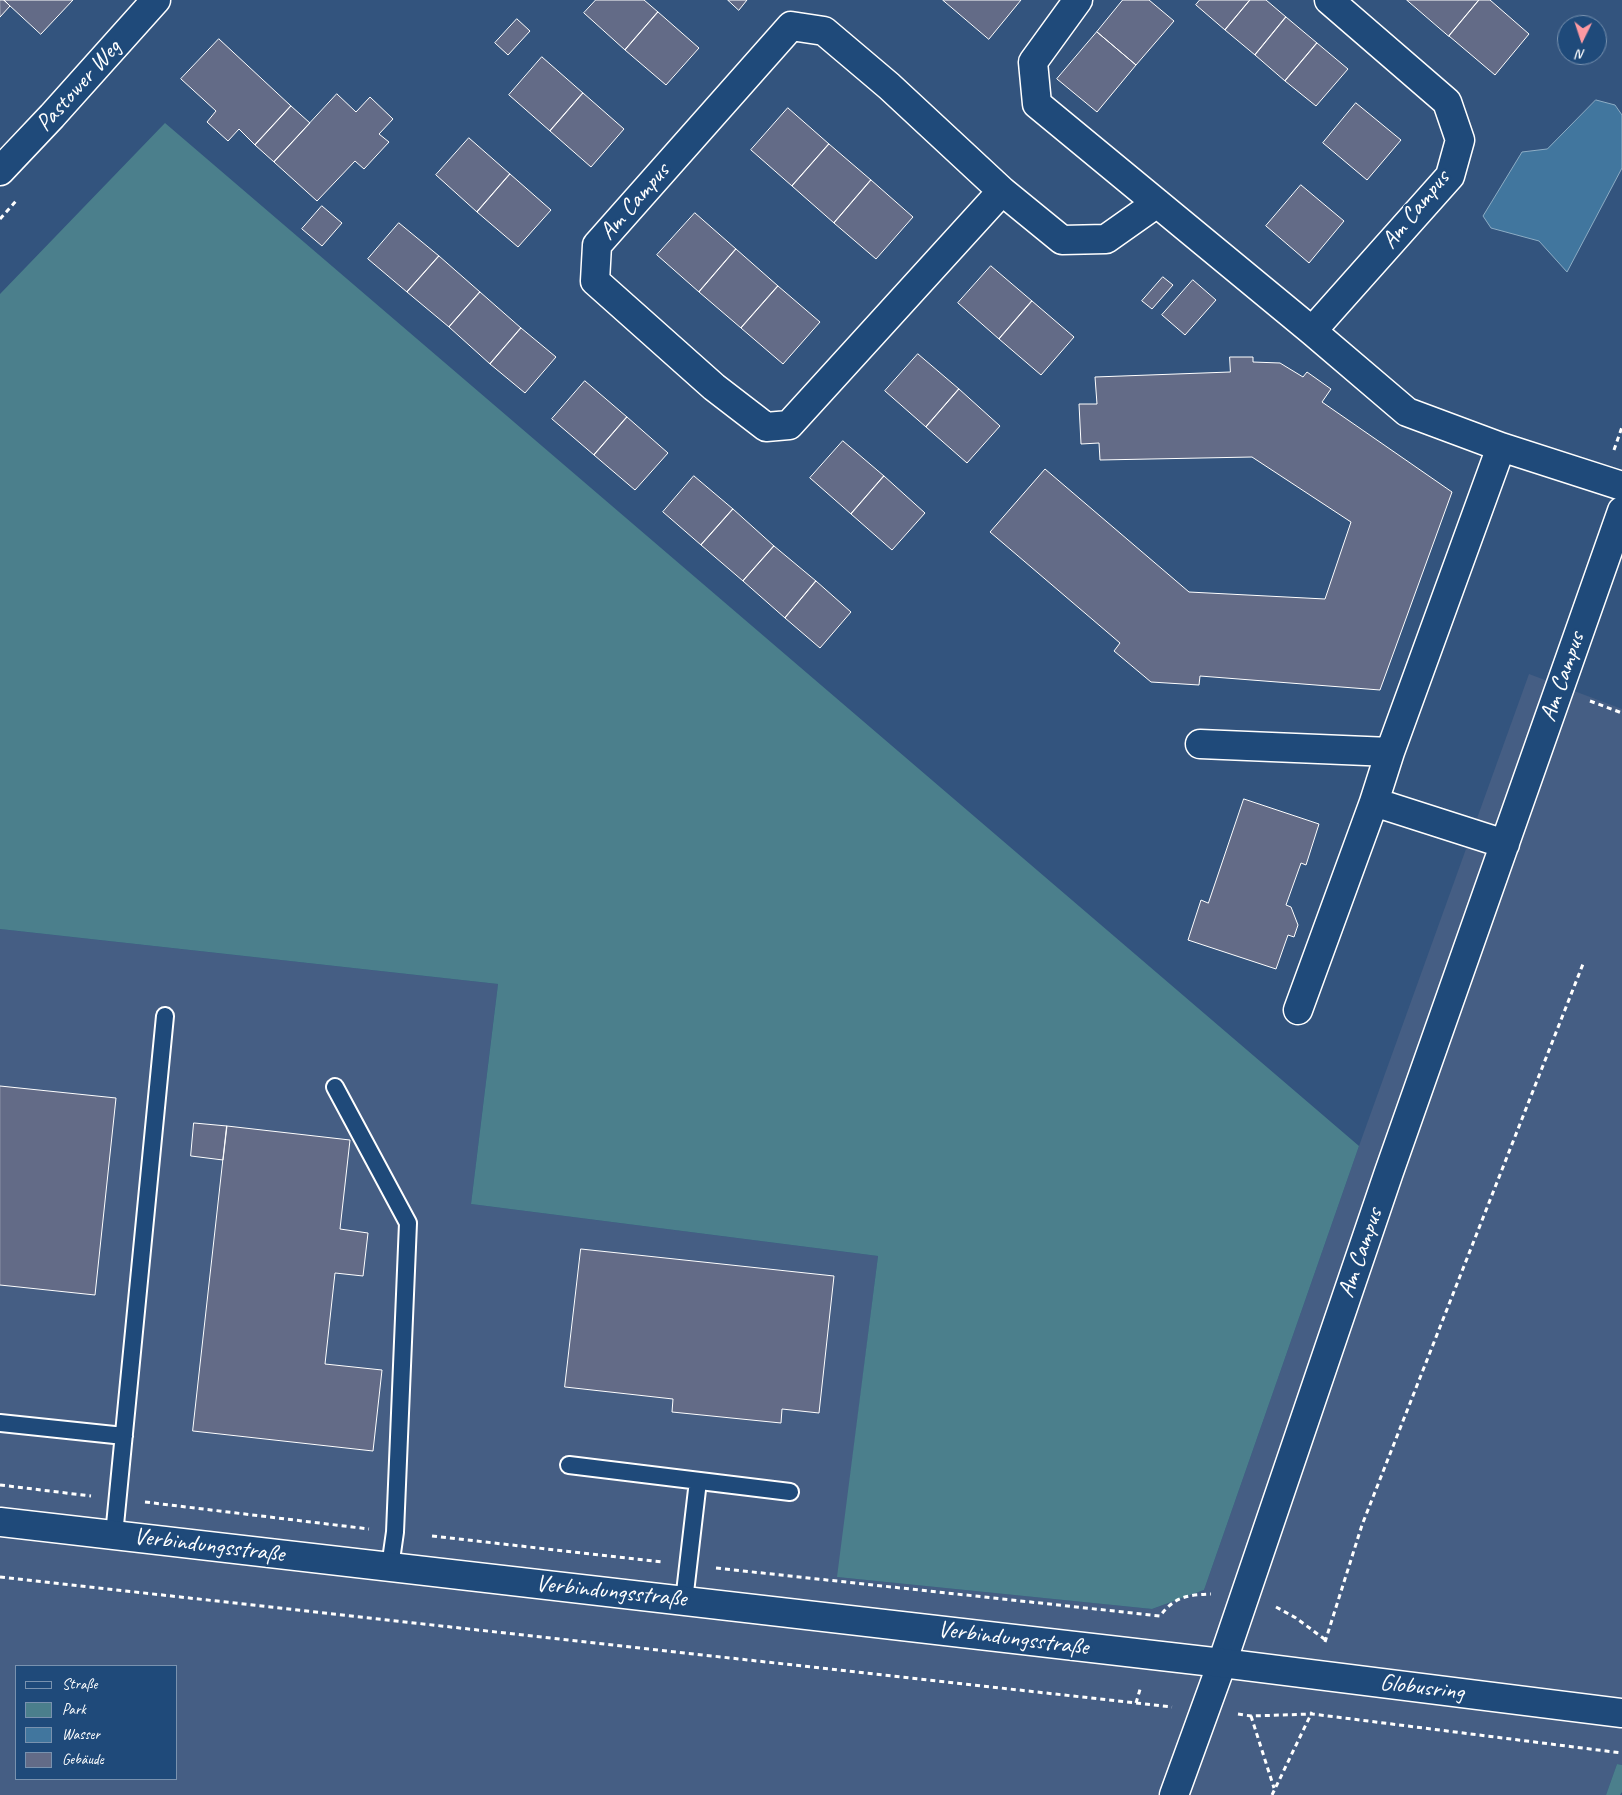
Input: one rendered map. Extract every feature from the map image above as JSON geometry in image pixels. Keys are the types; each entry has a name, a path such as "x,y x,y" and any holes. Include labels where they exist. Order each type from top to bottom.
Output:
{"street":[{"name":"Pastower Weg","path":"0,171 156,0"},
{"path":"1078,0 1033,62 1037,104 1407,412 1501,447 1613,483"},
{"name":"Am Campus","path":"1312,331 1450,176 1460,140 1447,102 1329,0"},
{"name":"Am Campus","path":"1002,191 789,425 766,427 714,387 595,281 597,245 791,26 824,31 889,86 1002,191 1062,240 1106,239 1157,203"},
{"path":"1298,1010 1501,447"},
{"name":"Am Campus","path":"1174,1795 1222,1663 1389,1172 1622,511"},
{"path":"1200,744 1390,752"},
{"path":"1374,802 1505,844"},
{"name":"Verbindungsstraße","path":"0,1522 1222,1663"},
{"name":"Globusring","path":"1222,1663 1622,1713"}],"lane":[{"path":"114,1535 166,1016"},
{"path":"335,1087 408,1223 395,1532 390,1567"},
{"path":"0,1423 124,1436"},
{"path":"569,1465 790,1492"},
{"path":"684,1601 698,1481"}],"path":[{"path":"1613,483 1622,427"},
{"path":"1272,1795 1312,1714 1325,1641 1362,1525 1583,964"},
{"path":"0,1485 395,1532 1160,1616 1169,1604 1182,1597 1217,1594"},
{"path":"0,1577 1251,1716 1312,1714 1622,1753"},
{"path":"1251,1716 1274,1788"}],"shaded area":[{"path":"1529,674 1622,709 1622,1765 1617,1764 1606,1795 0,1795 0,929 498,984 471,1204 878,1256 838,1577 1152,1609 1204,1590 1359,1146"}],"green space":[{"path":"165,123 1359,1146 1204,1590 1152,1609 837,1577 878,1256 471,1204 498,984 0,929 0,294"},
{"path":"1617,1764 1622,1765 1622,1792 1620,1795 1606,1795"}],"water":[{"path":"1596,100 1615,105 1622,115 1622,168 1567,272 1539,241 1491,228 1483,216 1522,152 1547,149"}],"building":[{"path":"0,0 4,0 10,6 0,17"},
{"path":"4,0 73,0 41,34"},
{"path":"596,0 644,0 658,12 625,50 584,13"},
{"path":"728,0 747,0 739,10"},
{"path":"943,0 1021,0 989,39"},
{"path":"1123,0 1149,0 1174,21 1136,65 1097,32"},
{"path":"1200,0 1250,0 1225,30 1196,5"},
{"path":"1250,0 1266,0 1286,17 1255,55 1225,30"},
{"path":"1407,0 1479,0 1449,36"},
{"path":"1479,0 1490,0 1529,34 1495,75 1449,36"},
{"path":"658,12 699,48 666,85 625,50"},
{"path":"1286,17 1317,43 1285,81 1255,55"},
{"path":"517,19 530,31 508,55 495,43"},
{"path":"1097,32 1136,65 1097,112 1057,79"},
{"path":"219,39 291,106 255,145 239,129 228,141 207,122 216,111 181,79"},
{"path":"1317,43 1348,69 1316,106 1285,81"},
{"path":"542,57 583,93 550,131 509,95"},
{"path":"583,93 624,129 591,167 550,131"},
{"path":"337,94 356,112 370,97 393,119 379,134 389,142 364,169 355,161 317,201 274,162"},
{"path":"1356,103 1401,140 1367,180 1323,143"},
{"path":"291,106 310,123 274,162 255,145"},
{"path":"788,108 829,144 792,186 751,150"},
{"path":"469,138 510,174 477,212 436,175"},
{"path":"829,144 871,180 834,223 792,186"},
{"path":"510,174 551,210 518,247 477,212"},
{"path":"871,180 913,217 876,259 834,223"},
{"path":"1301,185 1344,221 1309,263 1266,226"},
{"path":"322,206 342,223 322,246 302,229"},
{"path":"695,213 736,249 699,292 657,255"},
{"path":"399,223 439,256 407,292 368,259"},
{"path":"736,249 778,286 741,328 699,292"},
{"path":"439,256 480,292 449,327 407,292"},
{"path":"991,266 1032,301 999,339 958,303"},
{"path":"1163,277 1173,285 1152,309 1142,301"},
{"path":"1193,280 1216,300 1185,335 1162,315"},
{"path":"778,286 820,322 783,364 741,328"},
{"path":"480,292 521,328 490,364 449,327"},
{"path":"1032,301 1074,337 1041,375 999,339"},
{"path":"521,328 556,357 525,393 490,364"},
{"path":"918,354 959,389 926,427 885,391"},
{"path":"1230,357 1253,357 1253,362 1280,363 1303,377 1307,372 1331,389 1322,402 1452,492 1380,690 1200,676 1199,685 1151,682 1114,651 1120,643 990,532 1045,469 1189,592 1325,599 1351,522 1252,457 1100,460 1099,443 1081,444 1079,404 1097,404 1095,377 1230,372"},
{"path":"585,381 627,417 594,455 552,419"},
{"path":"959,389 1000,426 967,463 926,427"},
{"path":"627,417 668,453 635,490 594,455"},
{"path":"843,441 884,476 851,514 810,478"},
{"path":"694,476 733,509 701,545 663,512"},
{"path":"884,476 925,513 892,550 851,514"},
{"path":"733,509 774,546 743,581 701,545"},
{"path":"774,546 816,581 785,618 743,581"},
{"path":"816,581 851,612 820,648 785,618"},
{"path":"1244,799 1319,824 1306,865 1301,863 1286,905 1291,907 1298,925 1294,937 1288,935 1276,969 1188,940 1201,900 1208,903"},
{"path":"0,1086 116,1098 95,1295 0,1285"},
{"path":"194,1123 227,1126 223,1160 191,1156"},
{"path":"227,1126 350,1140 340,1229 368,1233 363,1276 335,1273 325,1364 382,1370 373,1451 193,1431"},
{"path":"581,1249 834,1276 819,1413 782,1409 781,1423 672,1412 673,1399 565,1387"}]}
